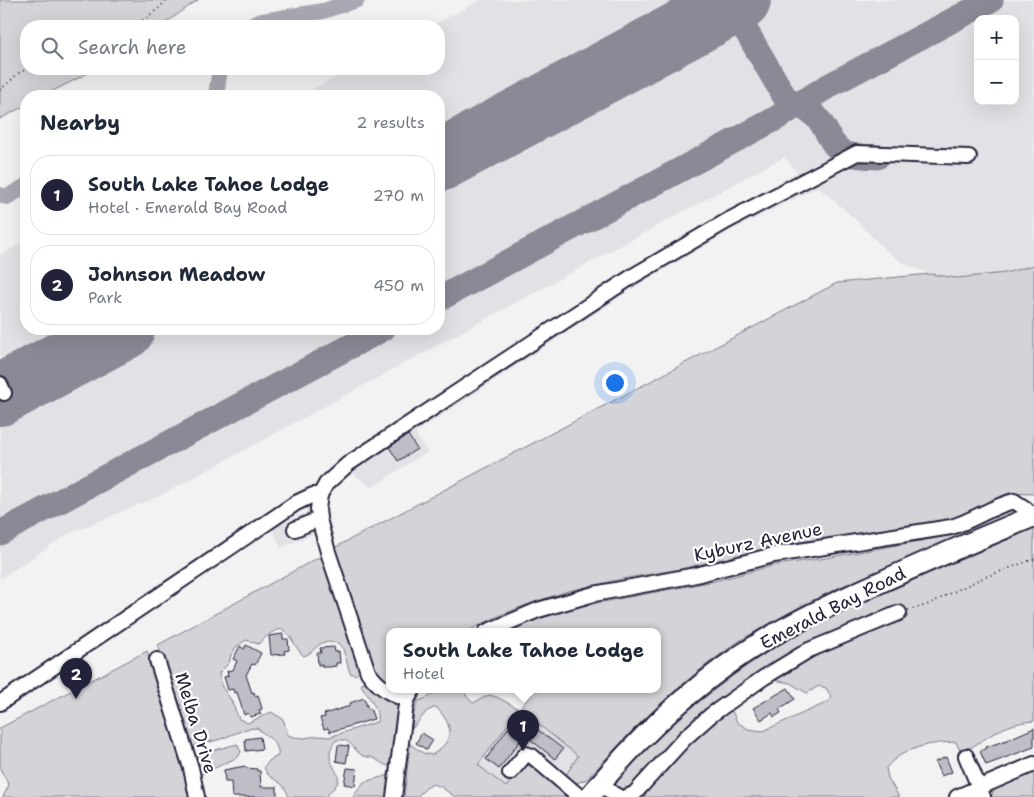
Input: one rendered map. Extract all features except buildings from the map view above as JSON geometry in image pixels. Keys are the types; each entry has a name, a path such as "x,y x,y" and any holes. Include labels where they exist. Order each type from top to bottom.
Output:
{"highway":[{"name":"Emerald Bay Road","path":"595,790 638,742 678,704 712,677 762,642 831,604 1032,516"}],"street":[{"path":"386,691 374,682 368,672 328,552 318,509 320,495 326,484 348,464 633,276 736,216 857,153 969,157"},
{"path":"0,702 296,503 313,495 320,495"},
{"name":"Kyburz Avenue","path":"495,628 538,610 594,594 696,575 774,555 951,527 1014,501 1026,508 1032,516"},
{"path":"295,529 319,519"},
{"path":"627,797 634,794 685,738 712,715 763,678 809,650 899,613"},
{"name":"Melba Drive","path":"157,660 195,782 197,797"},
{"path":"390,693 395,696 410,695 394,797"},
{"path":"510,773 526,754 532,756 580,797"},
{"path":"966,756 981,792"},
{"path":"956,797 981,792 1034,764"},
{"path":"595,790 612,793 619,797"}],"path":[{"path":"143,20 158,10 167,0"},
{"path":"0,90 20,72"},
{"path":"899,613 927,605 980,580 1034,558"}],"shaded area":[{"path":"0,0 198,0 170,20 20,20 20,75 84,75 55,90 20,90 20,108 0,119"},
{"path":"481,0 1034,0 1034,265 1005,273 957,278 930,274 903,263 883,248 852,216 818,187 732,230 638,285 415,433 427,452 371,488 353,473 339,483 328,497 325,510 334,548 323,555 313,534 281,548 272,528 306,513 306,497 321,476 334,465 627,272 797,172 784,157 160,496 68,534 0,579 0,255 20,244 20,335 445,335 445,90 311,90 339,75 445,75 445,20 443,20"},
{"path":"1034,265 1034,494 1009,493 969,513 946,521 892,532 866,533 794,543 680,569 568,591 526,605 474,628 386,628 386,681 377,671 369,655 334,548 837,283 930,274 957,278 1005,273"},
{"path":"1012,509 1014,514 902,563 842,586 801,606 739,641 706,665 668,697 630,733 587,779 577,783 564,778 578,756 528,716 515,715 478,765 506,787 523,764 529,766 547,777 566,797 455,797 433,784 417,797 404,797 410,744 423,753 432,755 445,744 448,738 449,727 436,707 427,711 412,729 418,701 434,693 465,693 473,703 489,695 497,697 519,709 531,693 661,693 661,628 517,628 576,607 715,581 776,565 936,538 964,529"},
{"path":"1034,527 1034,721 1022,722 1004,728 961,753 956,742 927,745 900,755 886,768 888,778 899,797 642,797 651,784 696,736 731,709 737,722 748,729 763,731 828,702 831,696 826,688 819,686 807,693 790,683 773,680 789,658 634,786 626,791 615,786 624,772 678,718 739,671 778,645 891,588"},
{"path":"323,555 361,671 355,675 350,673 343,649 338,643 324,642 304,656 289,635 282,629 272,633 258,644 246,640 236,647 229,663 219,673 222,687 231,700 239,719 248,723 271,712 283,719 288,735 293,737 329,737 377,722 375,707 361,685 366,680 376,693 398,706 398,710 390,766 359,754 346,741 336,740 330,753 330,759 338,777 335,787 326,797 289,797 283,786 268,775 265,770 264,767 270,760 278,756 278,751 275,743 257,728 246,729 221,739 190,747 158,645"},
{"path":"147,651 186,781 189,797 3,797 9,785 0,769 0,728"},
{"path":"515,715 528,716 579,756 557,787 531,766 506,787 478,765"},
{"path":"237,744 241,752 238,757 200,775 194,756"},
{"path":"1034,771 1034,797 991,797 997,787"},
{"path":"389,775 386,797 353,797 364,782"}],"waterway":[{"path":"269,20 323,11 357,0"},
{"path":"217,90 219,75"},
{"path":"0,195 7,197 20,189"}],"taxiway":[{"path":"445,296 775,119 830,85 991,0"},
{"path":"731,5 786,99 816,116 833,143 840,150 853,155 877,157"},
{"path":"0,533 372,335"}],"runway":[{"path":"445,158 740,0"},
{"path":"0,395 113,335"}],"place":[{"name":"Johnson Meadow","path":"76,699"},
{"name":"South Lake Tahoe Lodge","path":"523,751"}]}
